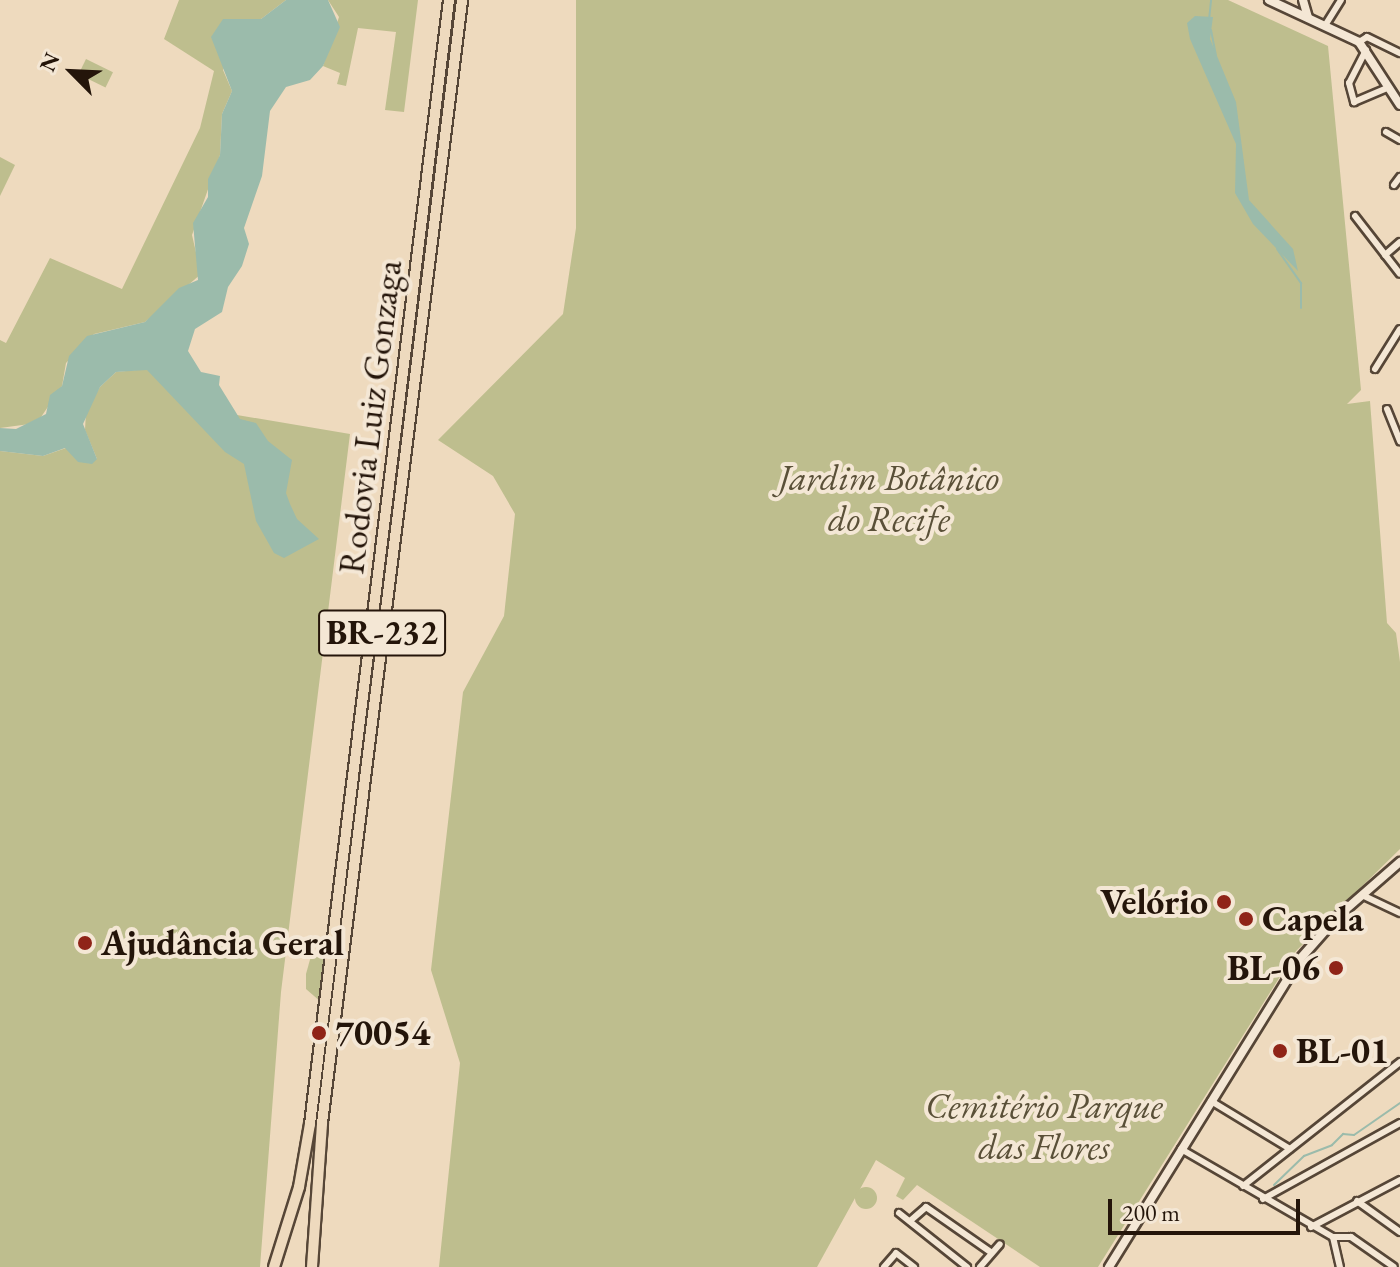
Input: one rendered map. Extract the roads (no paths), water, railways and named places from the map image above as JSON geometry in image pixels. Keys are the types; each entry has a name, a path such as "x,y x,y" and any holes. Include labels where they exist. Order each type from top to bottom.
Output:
{"highway":[{"name":"Rodovia Luiz Gonzaga","path":"274,1267 299,1187 310,1124 449,0"},
{"name":"Rodovia Luiz Gonzaga","path":"312,1267 324,1107 462,0"}],"main road":[{"path":"1269,0 1359,42 1400,105"},
{"path":"1303,0 1308,17"},
{"path":"1109,1267 1274,994 1314,941 1400,862"}],"street":[{"path":"1326,24 1341,0"},
{"path":"1359,42 1367,37 1400,53"},
{"path":"1366,50 1349,83 1354,102 1387,88"},
{"path":"1386,132 1400,140"},
{"path":"1394,185 1400,177"},
{"path":"1355,216 1400,274"},
{"path":"1385,255 1400,242"},
{"path":"1393,265 1400,260"},
{"path":"1375,369 1400,329"},
{"path":"1387,409 1400,442"},
{"path":"1362,895 1400,913"},
{"path":"1243,1186 1400,1062"},
{"path":"1211,1101 1290,1149"},
{"path":"1263,1199 1400,1123"},
{"path":"1181,1149 1311,1227 1333,1237 1351,1237 1394,1267"},
{"path":"1311,1227 1400,1180"},
{"path":"1357,1201 1400,1232"},
{"path":"910,1221 923,1207 930,1209 992,1253"},
{"path":"899,1213 967,1267"},
{"path":"1333,1237 1340,1267"},
{"path":"980,1267 1000,1244"},
{"path":"884,1267 892,1255 914,1267"}],"waterway":[{"path":"1209,20 1211,0"},
{"path":"1211,30 1216,55"},
{"path":"1277,249 1301,283 1301,308"},
{"path":"1274,1185 1304,1156 1332,1145 1343,1134 1354,1135 1400,1103"}],"place":[{"name":"Velório","path":"1224,902"},
{"name":"Capela","path":"1246,919"},
{"name":"Ajudância Geral","path":"85,943"},
{"name":"BL-06","path":"1336,968"},
{"name":"70054","path":"319,1033"},
{"name":"BL-01","path":"1280,1051"}],"park label":[{"name":"Jardim Botânico do Recife","path":"889,498"},
{"name":"Cemitério Parque das Flores","path":"1044,1126"}]}
